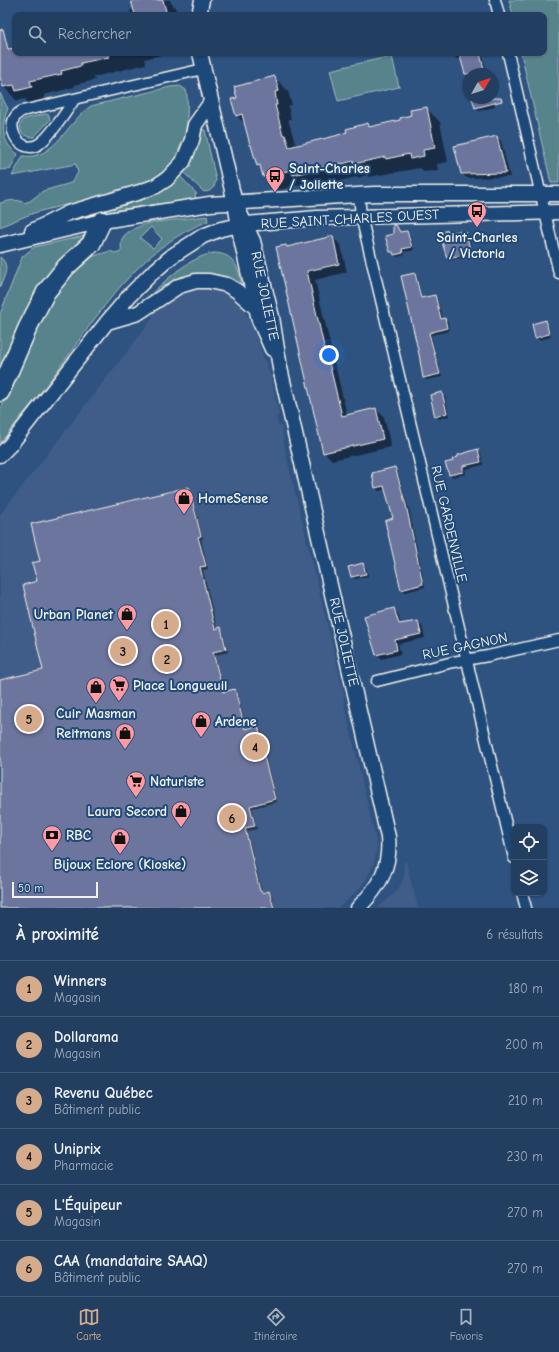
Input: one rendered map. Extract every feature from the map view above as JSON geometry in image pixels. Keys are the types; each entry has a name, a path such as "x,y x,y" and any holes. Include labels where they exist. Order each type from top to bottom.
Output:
{"highway":[{"path":"0,392 28,327 46,292 66,267 91,244 102,221"}],"street":[{"path":"200,12 202,0"},
{"path":"495,0 498,12"},
{"name":"RUE JOLIETTE","path":"201,56 235,203 242,225 259,320 280,368"},
{"path":"509,56 541,194 552,212 559,273"},
{"path":"74,100 58,124 39,144 30,146 24,145 14,136 12,123 14,117 19,113 110,90 203,69"},
{"path":"6,244 68,213 148,190 162,182 172,175 183,162 190,147 195,125 211,102"},
{"name":"RUE SAINT-CHARLES OUEST","path":"6,244 102,221 205,205 359,195 559,194"},
{"name":"RUE GARDENVILLE","path":"359,195 361,216 511,846"},
{"name":"RUE SAINT-CHARLES OUEST","path":"0,455 107,322 145,280 172,256 203,236 221,229 242,225 309,218 552,212"},
{"name":"RUE JOLIETTE","path":"242,225 254,241 272,317 280,368 388,837 388,857 384,874 374,890 358,908"},
{"path":"107,322 138,313 173,289 196,281 210,281 226,285 237,290 256,308"},
{"path":"0,460 10,444"},
{"name":"RUE GAGNON","path":"377,681 466,659 488,656 559,640"},
{"path":"523,896 526,908"}],"shaded area":[{"path":"197,287 220,289 220,292 232,298 243,308 249,319 271,377 279,415 276,416 278,426 281,425 286,455 345,698 343,698 377,846 374,864 365,881 358,890 337,908 0,908 0,515 147,326 153,317 153,311 180,292"},
{"path":"404,862 406,862 418,908 378,908 398,890 404,877"}],"green space":[{"path":"509,0 559,0 559,183 551,183 522,56 547,56 547,12 512,12"},
{"path":"392,56 399,87 338,101 330,70"},
{"path":"180,86 186,90 187,96 186,131 178,156 161,174 128,189 34,213 0,227 0,203 12,200 24,203 30,201 43,191 71,183 78,173 76,164 12,176 23,156 34,156 52,146 91,106 170,87"},
{"path":"0,93 8,109 4,121 4,134 9,145 18,154 10,170 0,170"},
{"path":"45,114 49,115 50,120 34,137 23,134 20,126 24,119"},
{"path":"201,129 205,130 216,180 214,187 209,191 204,192 182,171"},
{"path":"179,175 197,194 195,194 196,199 123,209 72,221 71,217"},
{"path":"207,216 208,221 183,233 161,248 141,265 122,285 0,443 0,411 27,347 51,296 77,267 83,265 94,256 110,251 115,253 121,251 121,240 126,233 149,223","holes":["151,227 162,239 153,248 140,238"]},
{"path":"84,236 38,286 0,370 0,314 22,257 34,247"},
{"path":"214,253 227,256 235,263 242,286 235,281 218,275 191,275 174,281 148,297 178,270 187,264 205,255"},
{"path":"0,257 5,264 6,271 0,287"}],"building":[{"path":"131,0 163,0 166,12 134,12"},
{"path":"3,29 8,49 12,48 12,56 109,57 81,63 81,66 61,71 62,74 30,81 32,87 16,91 14,85 3,87 0,77 0,30"},
{"path":"460,56 481,56 484,68 463,68"},
{"path":"275,76 279,91 275,92 277,105 275,105 283,135 285,135 289,147 335,136 347,132 346,129 368,123 369,127 400,120 400,118 411,115 410,110 427,107 435,148 423,150 424,156 410,159 409,154 386,159 385,157 354,164 353,161 293,175 291,170 263,177 260,165 257,166 250,145 242,114 236,116 231,99 237,98 234,87"},
{"path":"474,104 490,104 475,108"},
{"path":"497,136 506,173 461,174 454,146"},
{"path":"393,225 396,225 400,232 407,231 412,247 402,249 403,253 394,255 393,252 390,252 385,236 393,234"},
{"path":"448,230 449,233 460,231 460,233 466,232 470,249 463,250 464,255 447,258 439,233"},
{"path":"333,236 339,264 307,271 325,351 326,350 342,416 376,408 383,439 323,453 276,247 286,245 287,247"},
{"path":"415,273 421,298 435,295 441,319 445,318 447,328 429,333 440,374 423,378 401,276"},
{"path":"546,320 549,334 535,338 532,324"},
{"path":"442,392 447,413 435,417 430,395"},
{"path":"478,449 481,462 463,466 463,472 449,475 445,463 453,461 452,459 458,457 458,455"},
{"path":"395,467 406,505 423,584 401,590 385,521 393,518 384,486 375,488 372,473"},
{"name":"Place Longueuil","path":"189,487 201,536 198,537 206,566 200,567 215,629 221,627 226,649 213,652 223,692 235,689 245,729 258,726 262,740 260,741 275,799 250,806 255,826 245,828 260,891 262,893 269,891 274,908 0,908 0,680 43,670 23,585 37,581 32,563 40,561 31,524"},
{"path":"363,563 366,574 351,577 348,567"},
{"path":"394,608 399,624 418,621 421,634 395,640 397,650 376,655 364,616"}],"place":[{"name":"Saint-Charles / Joliette","path":"275,193"},
{"name":"Saint-Charles / Victoria","path":"477,228"},
{"name":"HomeSense","path":"184,515"},
{"name":"Winners","path":"166,624"},
{"name":"Urban Planet","path":"127,631"},
{"name":"Revenu Québec","path":"123,651"},
{"name":"Dollarama","path":"167,659"},
{"name":"Place Longueuil","path":"119,702"},
{"name":"Cuir Masman","path":"96,704"},
{"name":"L'Équipeur","path":"29,719"},
{"name":"Ardene","path":"201,738"},
{"name":"Uniprix","path":"255,747"},
{"name":"Reitmans","path":"125,750"},
{"name":"Naturiste","path":"136,798"},
{"name":"CAA (mandataire SAAQ)","path":"232,818"},
{"name":"Laura Secord","path":"181,828"},
{"name":"RBC","path":"52,852"},
{"name":"Bijoux Eclore (Kioske)","path":"120,855"}]}
